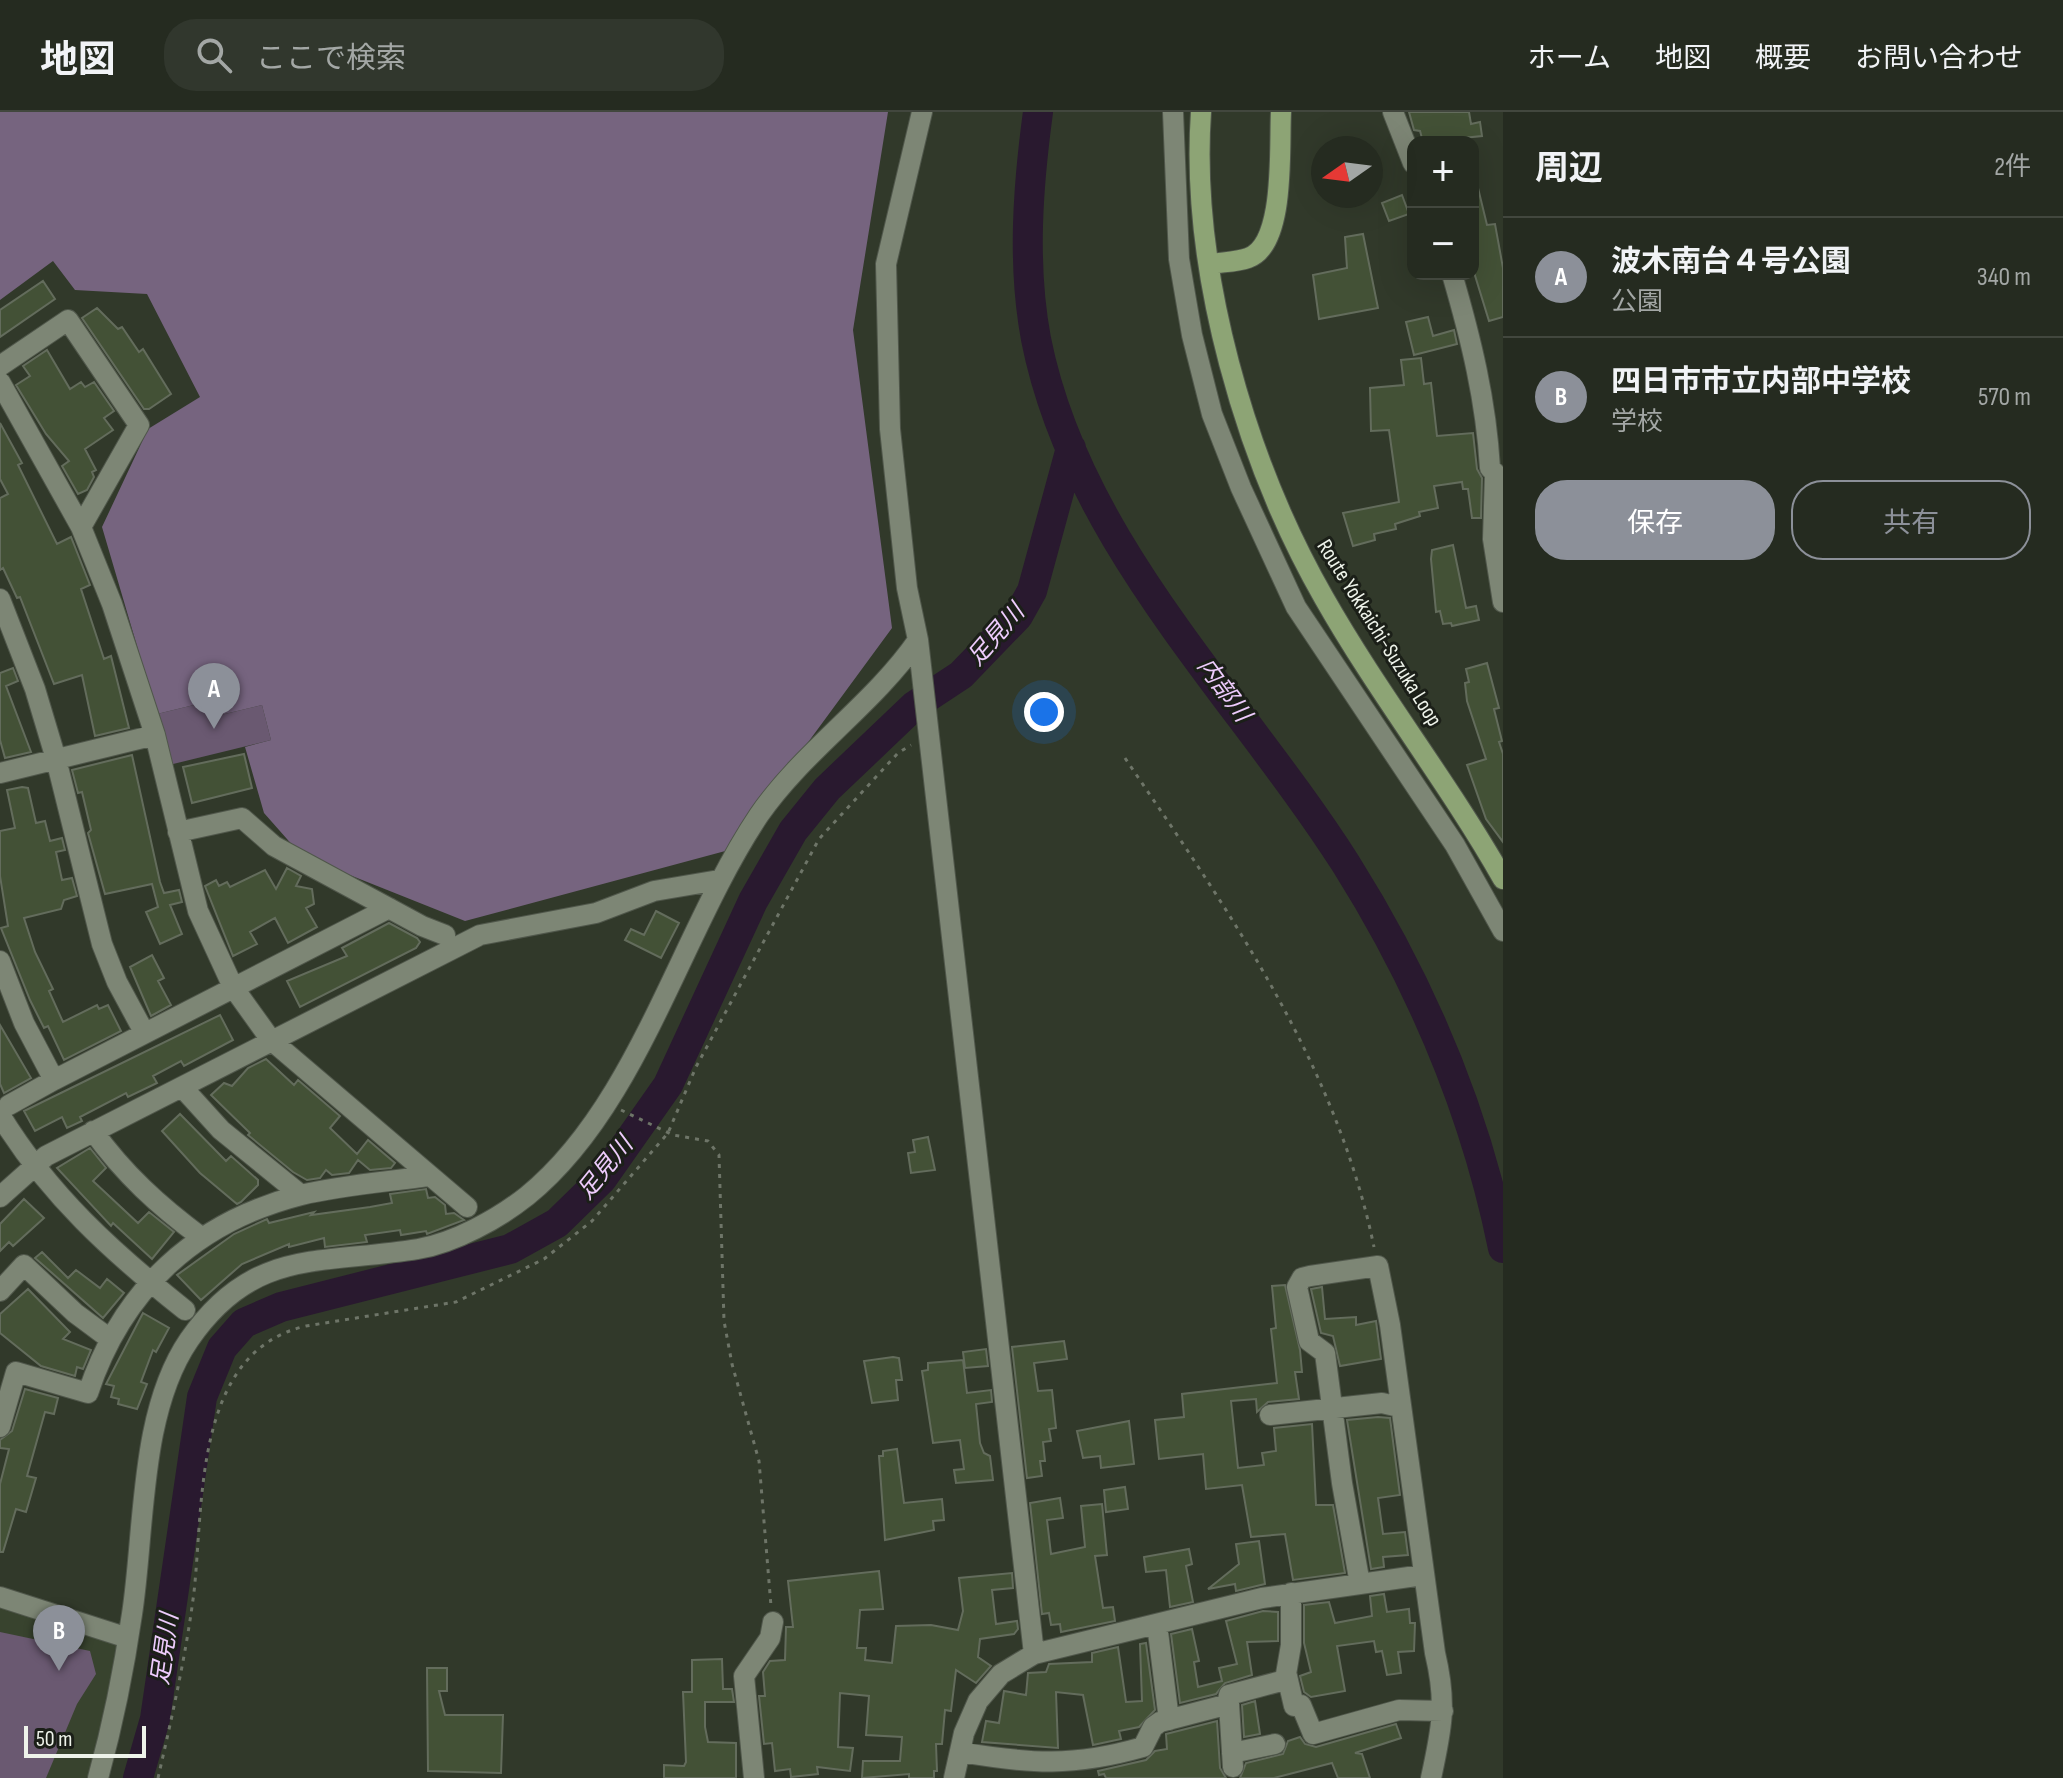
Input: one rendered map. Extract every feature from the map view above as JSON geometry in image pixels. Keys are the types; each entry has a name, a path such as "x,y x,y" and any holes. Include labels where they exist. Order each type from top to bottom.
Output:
{"main road":[{"name":"Route Yokkaichi-Suzuka Loop","path":"1201,112 1203,205 1211,264 1228,359 1263,472 1291,536 1325,600 1461,805 1503,879"},
{"path":"1211,264 1250,258 1267,243 1274,222 1281,112"}],"street":[{"path":"922,112 886,264 890,429 907,588 918,645 1034,1654"},
{"path":"1173,112 1178,245 1192,335 1212,414 1241,488 1296,607 1455,845 1503,931"},
{"path":"1393,112 1407,148"},
{"path":"1454,280 1479,373 1499,489 1493,539 1503,602"},
{"path":"0,366 68,320 139,425 81,527"},
{"path":"0,382 81,527 134,666 155,735 198,911 233,987 271,1040 467,1207"},
{"path":"0,599 35,689 56,759 102,944 117,982 144,1032"},
{"path":"98,1778 128,1638 152,1437 185,1345 210,1311 264,1272 293,1263 422,1248 468,1230 525,1198 559,1167 606,1104 719,880 761,812 802,764 918,645"},
{"path":"0,773 155,735"},
{"path":"178,832 242,818 274,846 445,935"},
{"path":"0,1197 33,1165 93,1131 480,935 596,913 654,891 719,880"},
{"path":"185,1310 84,1225 33,1165 5,1110 144,1032 389,908"},
{"path":"0,961 24,1023 54,1080"},
{"path":"182,1087 221,1130 301,1195"},
{"path":"93,1131 118,1166 163,1209 201,1237"},
{"path":"0,1427 16,1372 88,1393 110,1339 149,1281 201,1237 248,1214 301,1195 428,1176"},
{"path":"0,1291 24,1265 75,1313 110,1339"},
{"path":"1360,1584 1325,1353 1309,1341 1298,1281 1310,1276 1378,1266 1423,1575 1444,1692 1431,1778"},
{"path":"1270,1415 1382,1403 1399,1407"},
{"path":"954,1778 972,1713 987,1688 1011,1666 1034,1654 1087,1638 1291,1593 1423,1575"},
{"path":"1291,1593 1293,1610 1287,1676 1294,1706 1301,1705 1313,1734 1399,1710 1443,1711"},
{"path":"0,1597 128,1638"},
{"path":"754,1778 744,1676 770,1638 773,1622"},
{"path":"1157,1624 1169,1720"},
{"path":"1275,1744 1232,1760 1227,1705 1229,1695 1285,1680 1287,1676"},
{"path":"960,1752 1097,1769 1143,1747 1153,1727 1227,1705"}],"path":[{"path":"158,1778 190,1619 207,1452 217,1416 241,1369 272,1338 293,1329 441,1306 489,1289 553,1253 592,1221 668,1133 696,1067 819,839 927,726"},
{"path":"1125,758 1226,906 1278,992 1339,1133 1369,1219 1378,1266"},
{"path":"614,1107 668,1133 708,1141 719,1155 724,1321 759,1461 773,1622"}],"shaded area":[{"path":"0,112 888,112 853,330 892,628 729,850 465,921 302,856 264,813 245,747 271,740 262,705 212,717 202,703 157,714 102,527 148,429 200,397 147,294 75,290 53,261 0,300"},
{"path":"202,703 212,717 262,705 271,740 169,765 157,714"},
{"path":"0,1603 119,1641 94,1778 0,1778"},
{"path":"0,1632 90,1651 96,1674 77,1704 46,1778 0,1778"}],"building":[{"path":"1409,112 1469,112 1471,124 1480,122 1482,136 1421,136 1420,131 1414,130"},
{"path":"1479,192 1487,225 1495,224 1503,268 1503,317 1489,321 1476,280 1479,280"},
{"path":"1402,195 1407,215 1389,221 1383,203"},
{"path":"1363,234 1378,308 1319,319 1313,275 1347,268 1345,237"},
{"path":"43,281 55,299 0,337 0,310"},
{"path":"97,308 118,329 122,327 139,352 143,349 171,394 149,409 144,409 82,318"},
{"path":"1428,317 1433,336 1454,330 1457,344 1414,355 1406,322"},
{"path":"47,350 70,389 81,382 85,387 94,382 114,411 104,418 113,430 85,449 96,470 92,472 94,477 87,490 78,494 62,466 69,461 46,434 16,385 30,376 23,366"},
{"path":"1421,358 1424,384 1431,383 1437,436 1473,433 1477,469 1482,478 1481,518 1472,518 1468,489 1463,489 1462,482 1434,486 1438,508 1419,512 1420,516 1395,524 1396,529 1374,534 1375,540 1353,546 1343,513 1399,502 1389,430 1371,431 1370,388 1404,385 1401,360"},
{"path":"0,423 22,463 18,465 57,544 71,537 90,585 81,589 104,659 111,656 129,728 95,736 82,675 54,684 20,597 17,598 3,568 0,570 0,498 8,494 0,479"},
{"path":"1453,545 1466,608 1476,606 1479,620 1452,626 1451,623 1443,624 1440,611 1436,612 1431,559 1432,550"},
{"path":"1487,663 1499,708 1494,709 1502,741 1499,742 1503,754 1503,842 1486,819 1467,765 1486,759 1467,701 1465,683 1469,682 1466,669"},
{"path":"13,668 18,681 6,686 31,752 5,758 0,740 0,673"},
{"path":"244,754 252,788 192,803 183,767"},
{"path":"132,755 160,882 164,893 179,890 182,902 170,905 182,934 160,944 146,912 158,907 152,884 105,894 88,833 91,830 82,792 78,793 72,770"},
{"path":"28,788 36,823 45,821 50,841 62,838 65,850 56,852 62,880 72,878 77,896 64,900 61,909 24,918 35,952 53,989 49,991 63,1022 97,1005 99,1009 108,1005 121,1031 64,1060 48,1026 44,1028 30,1000 1,928 8,926 0,876 0,831 15,828 7,790"},
{"path":"287,868 301,876 296,886 312,889 314,904 306,908 317,927 288,943 275,918 250,932 257,944 233,956 205,886 216,880 219,886 227,882 230,887 265,870 276,889"},
{"path":"656,911 679,923 661,958 625,940 631,929 644,935"},
{"path":"389,923 417,938 420,942 416,948 300,1007 287,981 347,956 342,948"},
{"path":"152,955 164,978 158,981 171,1005 151,1016 130,967"},
{"path":"220,1015 233,1040 184,1066 181,1061 153,1076 157,1083 128,1097 126,1093 80,1117 82,1121 67,1128 62,1117 35,1131 24,1111"},
{"path":"0,1025 31,1078 4,1093 0,1084"},
{"path":"266,1059 294,1085 298,1080 340,1116 330,1128 357,1154 368,1140 395,1163 391,1168 370,1170 358,1160 349,1173 332,1175 326,1170 320,1178 307,1180 248,1135 250,1133 211,1095 224,1083 232,1086 248,1068"},
{"path":"180,1114 226,1161 231,1156 258,1180 258,1185 241,1202 237,1204 200,1173 162,1131"},
{"path":"928,1137 935,1170 911,1173 908,1153 915,1152 913,1140"},
{"path":"90,1148 106,1168 93,1181 138,1223 149,1212 174,1232 152,1259 113,1223 111,1226 57,1168"},
{"path":"426,1189 428,1198 435,1197 445,1205 446,1214 454,1213 464,1220 427,1234 426,1231 401,1235 400,1230 365,1235 367,1242 325,1247 324,1238 289,1247 289,1244 242,1264 201,1300 177,1275 234,1234 267,1219 269,1223 314,1212 311,1215 392,1203 390,1194"},
{"path":"24,1199 44,1218 13,1246 9,1242 0,1251 0,1224"},
{"path":"42,1252 68,1278 76,1270 100,1288 107,1279 124,1293 103,1318 35,1258"},
{"path":"1285,1285 1300,1350 1302,1372 1295,1372 1299,1399 1268,1402 1257,1412 1256,1399 1231,1401 1238,1468 1264,1465 1262,1453 1276,1451 1274,1428 1312,1424 1316,1505 1333,1505 1345,1573 1293,1580 1285,1534 1251,1537 1242,1485 1206,1489 1203,1454 1159,1459 1155,1420 1184,1417 1182,1394 1277,1383 1271,1329 1276,1328 1272,1286"},
{"path":"1322,1287 1325,1319 1356,1317 1356,1325 1376,1321 1381,1359 1340,1366 1333,1336 1321,1333 1311,1289"},
{"path":"28,1289 70,1332 63,1339 91,1350 83,1369 77,1367 75,1376 41,1366 0,1333 0,1314"},
{"path":"143,1313 169,1328 156,1352 153,1350 141,1382 147,1384 137,1409 118,1404 119,1399 111,1397 114,1386 106,1384"},
{"path":"1064,1341 1067,1359 1034,1363 1038,1391 1052,1390 1056,1428 1049,1429 1051,1441 1043,1442 1045,1461 1040,1461 1042,1476 1027,1478 1012,1347"},
{"path":"986,1349 988,1366 965,1368 963,1352"},
{"path":"899,1358 902,1380 896,1380 898,1400 872,1403 864,1361"},
{"path":"963,1360 967,1393 991,1390 992,1402 976,1404 980,1443 984,1453 990,1456 993,1480 956,1483 954,1470 964,1469 960,1440 933,1443 922,1371 928,1370 928,1363"},
{"path":"25,1389 58,1398 54,1414 45,1412 27,1476 36,1478 26,1512 16,1509 3,1552 0,1552 0,1484 9,1449 0,1448 0,1440 12,1431"},
{"path":"1390,1418 1400,1495 1378,1498 1383,1534 1405,1532 1408,1555 1383,1557 1384,1567 1371,1569 1347,1420"},
{"path":"1129,1421 1134,1464 1101,1468 1100,1456 1083,1458 1077,1431"},
{"path":"897,1449 904,1503 942,1499 944,1520 933,1521 934,1530 885,1540 879,1456 883,1456 883,1451"},
{"path":"1125,1487 1128,1509 1106,1512 1104,1490"},
{"path":"1060,1498 1063,1518 1047,1520 1051,1554 1085,1547 1081,1506 1102,1504 1107,1555 1095,1556 1103,1608 1113,1607 1115,1621 1061,1632 1060,1624 1051,1625 1049,1613 1042,1614 1030,1503"},
{"path":"1259,1541 1265,1584 1236,1591 1235,1584 1208,1589 1239,1564 1236,1544"},
{"path":"1189,1549 1192,1564 1186,1566 1193,1602 1170,1607 1166,1570 1146,1572 1144,1557"},
{"path":"879,1571 883,1609 860,1610 857,1648 866,1648 865,1660 892,1663 896,1626 931,1625 958,1630 963,1611 959,1578 1012,1573 1013,1588 992,1590 996,1624 1017,1621 1018,1629 1014,1634 980,1639 978,1657 991,1666 976,1683 956,1670 951,1711 945,1710 942,1744 936,1744 937,1771 934,1771 934,1778 909,1778 909,1774 862,1778 863,1761 900,1761 902,1737 866,1735 869,1696 840,1693 838,1747 853,1748 850,1771 817,1767 818,1774 791,1777 790,1769 775,1771 772,1743 764,1744 759,1696 765,1696 763,1672 770,1661 785,1660 786,1627 793,1627 788,1581"},
{"path":"1384,1594 1387,1612 1409,1609 1410,1623 1415,1623 1414,1651 1398,1652 1401,1673 1387,1675 1382,1651 1376,1652 1374,1641 1337,1646 1345,1691 1311,1697 1304,1692 1300,1676 1311,1672 1304,1643 1304,1605 1329,1602 1335,1623 1372,1616 1370,1596"},
{"path":"1263,1611 1278,1612 1278,1641 1247,1642 1252,1675 1225,1683 1216,1694 1180,1703 1171,1634 1192,1629 1199,1661 1194,1662 1198,1687 1222,1681 1219,1668 1237,1664 1226,1621"},
{"path":"1146,1643 1155,1710 1139,1727 1119,1731 1121,1739 1093,1745 1083,1695 1056,1692 1058,1748 982,1742 986,1721 999,1723 1004,1691 1026,1695 1028,1673 1046,1672 1049,1664 1092,1662 1092,1653 1118,1647 1126,1702 1142,1701 1140,1644"},
{"path":"722,1659 723,1689 732,1689 734,1702 705,1702 705,1727 708,1742 736,1743 736,1778 664,1778 664,1765 684,1766 686,1762 683,1692 692,1692 692,1660"},
{"path":"427,1668 447,1668 447,1691 439,1691 445,1715 503,1715 501,1773 428,1771"},
{"path":"1255,1701 1260,1734 1244,1737 1242,1705"},
{"path":"1217,1721 1220,1768 1226,1778 1106,1778 1104,1774 1099,1775 1098,1771 1146,1760 1155,1751 1167,1749 1166,1734"},
{"path":"1396,1724 1401,1738 1355,1753 1362,1754 1370,1778 1338,1778 1332,1763 1274,1778 1240,1778 1246,1763 1283,1754 1288,1741 1300,1737 1305,1744 1316,1747"}],"waterway":[{"name":"内部川","path":"1038,112 1029,197 1029,282 1036,339 1056,413 1086,483 1123,550 1346,864 1398,955 1461,1097 1503,1248"},
{"name":"足見川","path":"138,1778 155,1719 202,1397 222,1348 244,1323 281,1307 510,1249 557,1223 602,1179 668,1085 753,901 793,831 827,789 914,706 961,675 1018,616 1032,591 1071,448"}],"place":[{"name":"波木南台４号公園","path":"214,729"},
{"name":"四日市市立内部中学校","path":"59,1671"}]}
